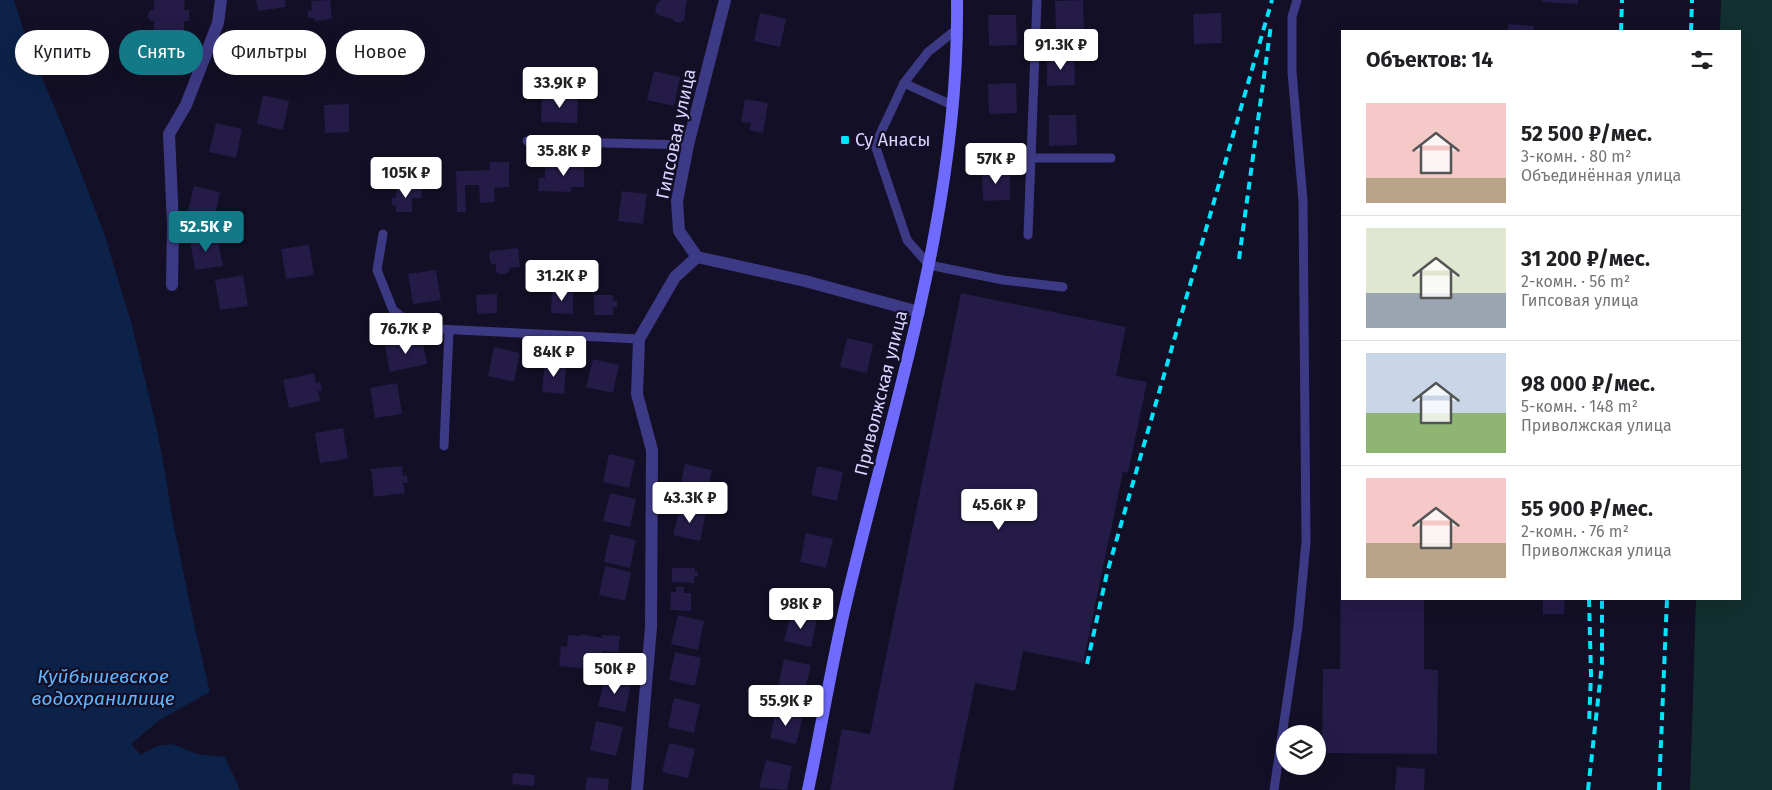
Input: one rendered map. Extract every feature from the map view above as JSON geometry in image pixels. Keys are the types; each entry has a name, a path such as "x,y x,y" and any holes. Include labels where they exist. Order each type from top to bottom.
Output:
{"main road":[{"name":"Приволжская улица","path":"808,790 845,609 929,265 954,106 957,0"}],"street":[{"path":"172,285 173,225 169,134 190,96 218,23 222,0"},
{"name":"Гипсовая улица","path":"697,257 680,231 677,201 688,145 725,0"},
{"path":"637,790 651,627 652,460 652,450 637,394 639,339 675,277 697,257 805,281 919,312"}],"lane":[{"path":"1028,235 1037,0"},
{"path":"1274,790 1298,627 1306,542 1303,201 1292,72 1292,17 1296,0"},
{"path":"957,29 928,52 904,83 875,144 907,240 929,265 1003,280 1063,287"},
{"path":"904,83 954,106"},
{"path":"527,141 688,145"},
{"path":"1032,158 1110,158"},
{"path":"383,234 377,270 393,310 417,328 639,339"},
{"path":"444,446 449,330"}],"green space":[{"path":"1721,0 1772,0 1772,790 1690,790 1696,600 1741,600 1741,30 1720,30"}],"water":[{"name":"Куйбышевское водохранилище","path":"0,0 14,0 24,30 15,30 15,75 41,75 104,233 131,322 155,421 194,624 225,757 240,790 0,790"}],"pier":[{"path":"210,692 225,757 197,754 172,744 157,746 141,755 131,744 161,719"}],"building":[{"path":"154,0 185,0 184,10 189,10 189,21 184,21 184,30 154,30 154,21 148,18 148,13 154,10"},
{"path":"256,0 285,0 286,7 258,11"},
{"path":"330,0 332,19 315,21 314,18 308,18 308,11 312,10 311,1"},
{"path":"661,0 687,0 684,20 680,23 658,15 655,11 657,4"},
{"path":"1083,0 1084,30 1056,31 1055,1"},
{"path":"1542,0 1578,0 1578,4 1542,2"},
{"path":"760,13 786,19 780,47 754,41"},
{"path":"1221,13 1222,43 1194,44 1193,14"},
{"path":"988,15 1016,15 1017,45 989,46"},
{"path":"1508,24 1534,26 1534,30 1508,30"},
{"path":"1074,55 1075,85 1047,86 1047,56"},
{"path":"654,71 680,77 674,106 647,100"},
{"path":"1016,83 1017,113 989,114 988,84"},
{"path":"542,94 578,95 577,123 541,122"},
{"path":"263,95 289,101 283,130 257,124"},
{"path":"745,99 768,103 763,133 749,130 751,123 741,122"},
{"path":"349,104 349,132 325,133 324,105"},
{"path":"1049,115 1076,115 1077,145 1049,146"},
{"path":"216,123 242,129 236,158 209,152"},
{"path":"569,157 584,157 584,187 571,187 571,192 538,191 539,178 545,178 545,167 564,167 565,162 569,162"},
{"path":"490,162 509,162 509,187 494,188 495,202 480,203 479,185 465,185 466,212 457,212 456,171 490,170"},
{"path":"1010,170 1010,200 983,201 982,171"},
{"path":"194,186 220,192 214,220 187,215"},
{"path":"396,188 422,189 421,198 412,198 412,212 396,212 396,206 392,205 392,198 396,198"},
{"path":"622,191 647,194 643,224 618,221"},
{"path":"217,236 223,266 195,270 190,240"},
{"path":"309,245 314,275 286,279 281,249"},
{"path":"518,248 520,267 509,268 506,274 496,272 496,264 492,264 490,261 489,254 491,251"},
{"path":"436,270 441,300 413,304 408,274"},
{"path":"243,275 248,306 220,310 215,280"},
{"path":"552,290 573,290 573,314 551,313"},
{"path":"961,293 1126,327 1116,376 1147,382 1128,473 1123,472 1083,663 1023,651 1015,691 975,683 953,790 830,790 842,729 870,734"},
{"path":"497,294 497,313 477,314 476,295"},
{"path":"594,295 613,295 613,301 617,301 617,307 613,307 613,315 594,315"},
{"path":"847,338 873,344 867,373 840,367"},
{"path":"422,339 427,364 390,372 385,346"},
{"path":"494,347 520,353 514,382 488,376"},
{"path":"593,359 619,365 613,393 586,387"},
{"path":"545,362 566,363 564,394 542,392"},
{"path":"314,373 316,383 320,382 322,391 318,391 320,401 289,408 283,380"},
{"path":"397,383 402,414 375,418 370,388"},
{"path":"343,428 348,459 320,463 315,433"},
{"path":"609,454 635,460 629,488 603,482"},
{"path":"685,464 712,470 705,498 679,492"},
{"path":"402,466 403,476 407,475 408,483 403,483 405,493 374,497 371,469"},
{"path":"817,466 843,472 837,501 811,495"},
{"path":"610,493 636,499 630,527 603,521"},
{"path":"680,507 706,513 700,541 673,535"},
{"path":"806,533 833,539 826,568 800,562"},
{"path":"610,534 636,540 630,568 604,562"},
{"path":"1341,557 1341,600 1424,600 1424,669 1438,670 1437,754 1326,753 1326,725 1322,725 1323,669 1340,669"},
{"path":"605,566 631,572 625,601 599,595"},
{"path":"672,568 695,568 695,572 698,572 698,577 694,576 694,583 672,582"},
{"path":"676,587 684,587 684,593 691,593 691,611 670,610 671,592 676,592"},
{"path":"1543,600 1565,600 1564,614 1543,614"},
{"path":"791,613 817,619 811,647 784,641"},
{"path":"678,615 704,621 698,650 671,644"},
{"path":"580,634 602,638 602,635 620,636 618,652 602,651 600,670 559,666 561,646 567,647 568,635 580,636"},
{"path":"675,652 701,658 695,686 669,680"},
{"path":"784,659 811,665 804,694 778,688"},
{"path":"605,678 631,684 625,712 598,706"},
{"path":"674,698 700,704 694,733 668,727"},
{"path":"776,710 803,716 796,744 770,738"},
{"path":"596,721 623,727 616,756 590,750"},
{"path":"669,743 695,749 688,778 662,772"},
{"path":"766,760 792,766 787,790 759,788"},
{"path":"1397,767 1425,769 1424,790 1395,790"},
{"path":"513,773 535,775 534,786 512,784"},
{"path":"587,777 609,779 608,790 585,790"}],"railway":[{"path":"1087,664 1107,573 1272,0"},
{"path":"1621,30 1622,0"},
{"path":"1691,30 1692,0"},
{"path":"1239,259 1271,25"},
{"path":"1589,600 1591,675 1589,723"},
{"path":"1588,790 1602,664 1602,600"},
{"path":"1659,790 1667,600"}],"place":[{"name":"Су Анасы","path":"845,140"}]}
